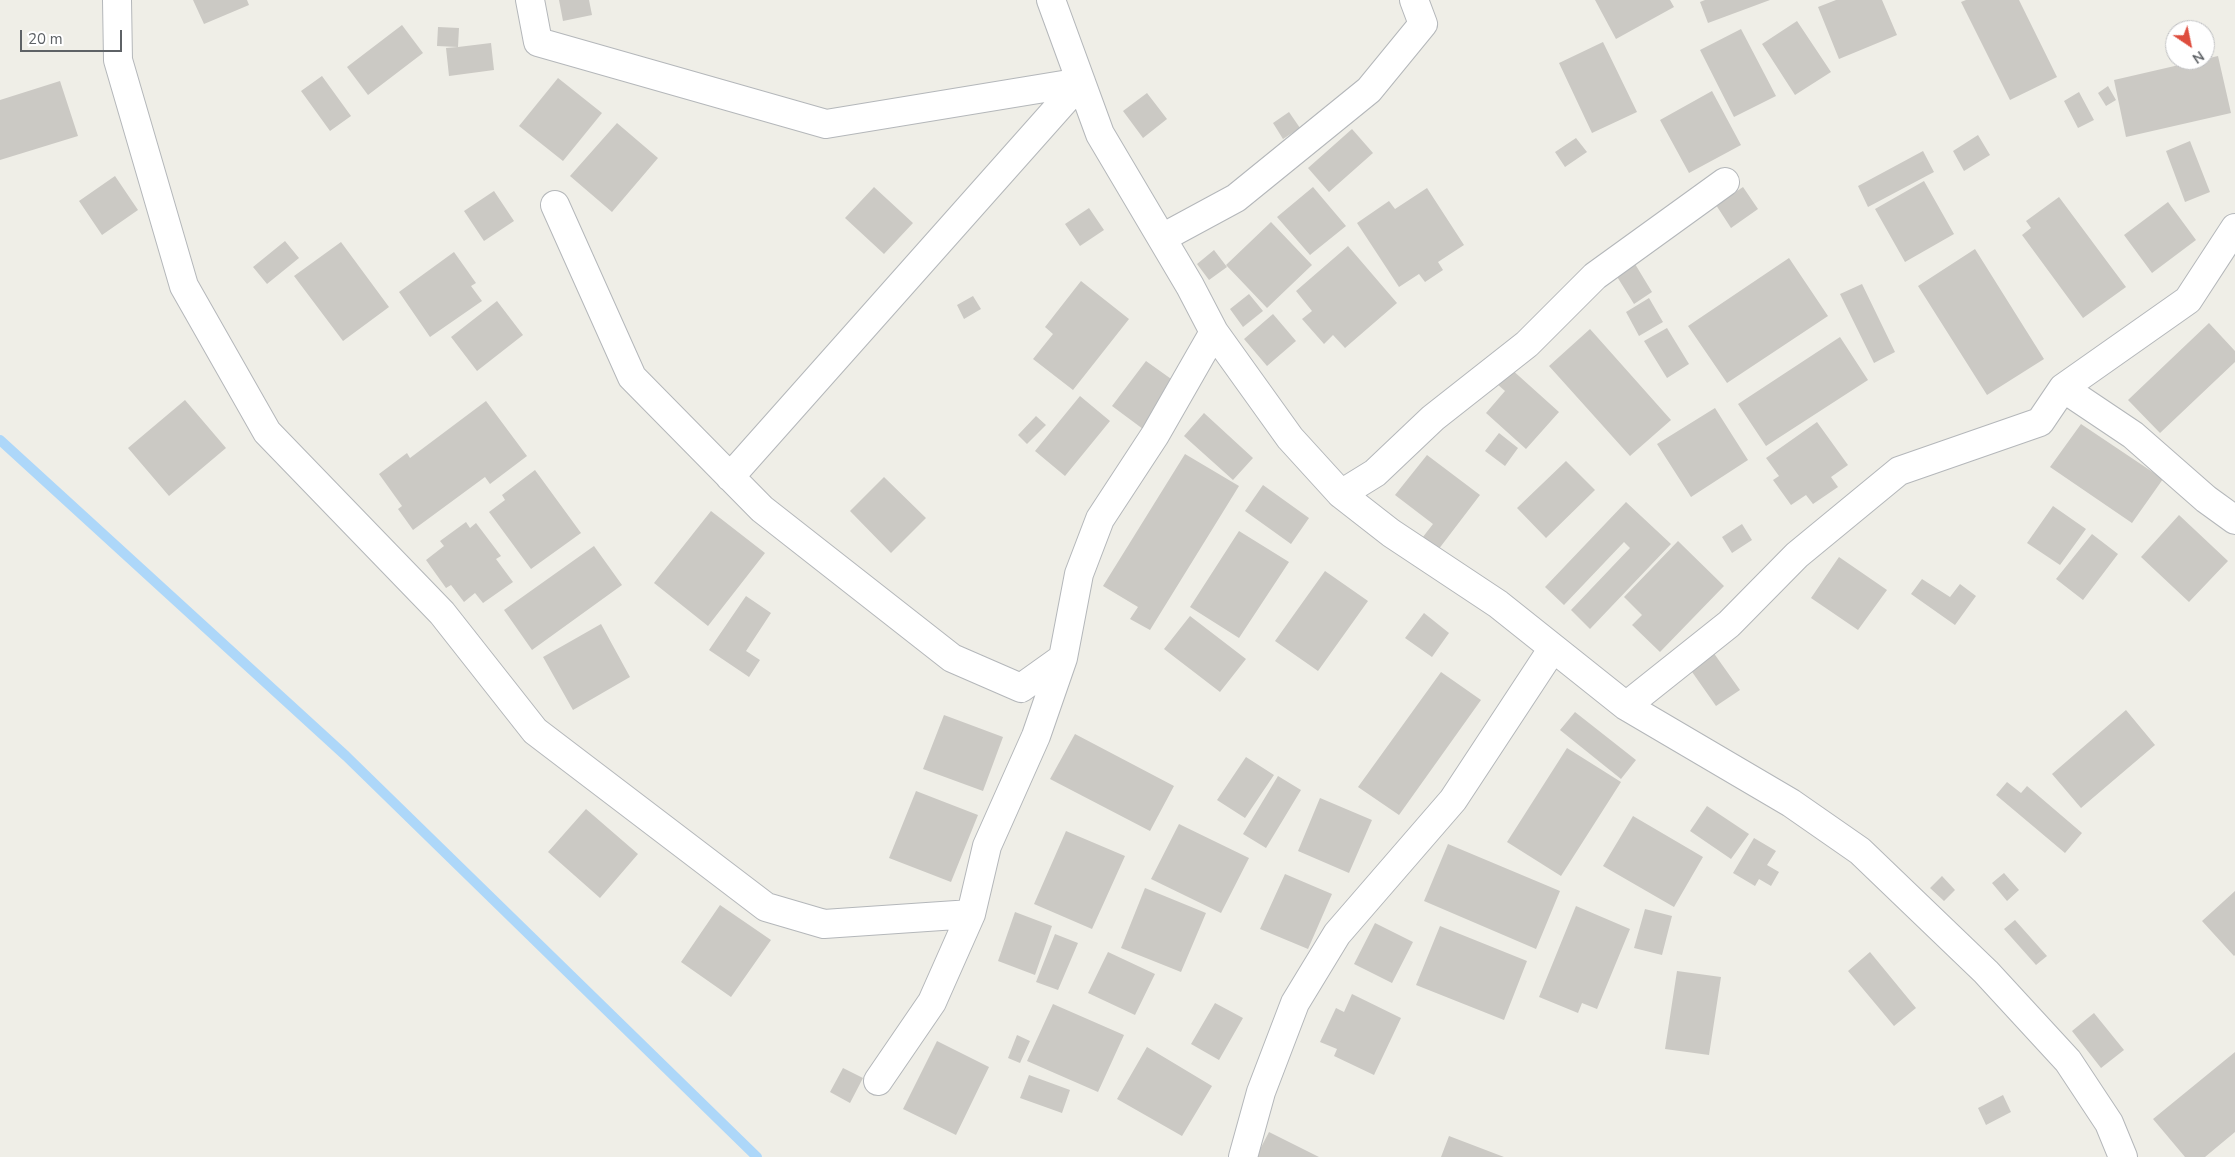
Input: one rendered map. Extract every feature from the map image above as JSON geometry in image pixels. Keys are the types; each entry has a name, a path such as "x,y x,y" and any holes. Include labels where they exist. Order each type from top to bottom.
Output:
{"street":[{"path":"117,0 118,60 184,286 262,424 267,432 442,613 535,731 766,907 824,924 971,914"},
{"path":"530,0 538,42 826,124 1081,82"},
{"path":"1051,0 1100,134 1162,238 1214,332 1290,438 1341,494 1391,533 1498,604 1626,706 1791,803 1860,851 1986,972 2068,1061 2109,1122 2123,1157"},
{"path":"1162,238 1236,198 1369,90 1423,24 1414,0"},
{"path":"730,477 1081,82"},
{"path":"1341,494 1375,473 1433,418 1527,344 1595,276 1725,182"},
{"path":"555,205 632,377 762,509 952,658 1021,688 1063,658"},
{"path":"1626,706 1729,624 1797,555 1899,471 2040,422 2063,388 2188,300 2235,228"},
{"path":"878,1081 932,1002 971,914 987,846 1036,736 1063,658 1078,574 1100,519 1156,435 1214,332"},
{"path":"2063,388 2133,435 2206,498 2235,520"},
{"path":"1243,1157 1261,1092 1295,1003 1337,934 1453,800 1554,648"}],"building":[{"path":"193,0 247,0 249,5 204,24"},
{"path":"559,0 589,0 592,15 563,21"},
{"path":"1595,0 1670,0 1674,7 1616,39"},
{"path":"1705,0 1770,0 1708,23 1700,2"},
{"path":"1836,0 1882,0 1897,35 1839,59 1818,7"},
{"path":"1966,0 2019,0 2057,77 2010,100 1961,2"},
{"path":"1797,21 1831,72 1795,95 1762,44"},
{"path":"402,25 423,53 368,95 347,67"},
{"path":"438,27 459,28 458,47 437,46"},
{"path":"1741,29 1776,96 1734,117 1700,50"},
{"path":"1603,42 1637,112 1592,133 1559,63"},
{"path":"491,43 494,70 449,76 446,48"},
{"path":"2218,56 2231,113 2126,137 2114,80 2165,68 2165,70 2215,70 2215,57"},
{"path":"322,76 351,116 330,131 301,91"},
{"path":"558,78 602,113 563,161 519,126"},
{"path":"60,81 78,136 0,160 0,100"},
{"path":"2108,86 2116,100 2106,106 2098,93"},
{"path":"1712,91 1741,145 1689,173 1660,120"},
{"path":"2079,92 2094,120 2078,128 2064,101"},
{"path":"1147,93 1167,119 1143,138 1123,111"},
{"path":"1289,112 1300,128 1283,139 1273,123"},
{"path":"617,123 658,158 612,212 570,176"},
{"path":"1352,129 1373,153 1329,192 1308,168"},
{"path":"1978,135 1990,155 1964,171 1953,151"},
{"path":"1576,138 1587,152 1565,167 1555,152"},
{"path":"2190,141 2210,192 2185,202 2166,151"},
{"path":"1923,151 1934,172 1868,207 1858,186"},
{"path":"115,176 138,210 102,235 79,201"},
{"path":"1924,181 1954,234 1905,262 1875,209"},
{"path":"874,187 913,223 884,254 845,218"},
{"path":"1313,187 1346,226 1310,255 1277,217"},
{"path":"1743,187 1758,209 1731,228 1716,205"},
{"path":"1427,188 1464,245 1438,262 1443,270 1425,282 1419,274 1399,287 1357,223 1389,201 1395,209"},
{"path":"494,191 514,221 484,241 464,211"},
{"path":"2059,197 2126,287 2083,318 2022,235 2031,228 2026,221"},
{"path":"2168,202 2196,240 2152,273 2124,235"},
{"path":"1089,208 1104,230 1080,246 1065,224"},
{"path":"1271,222 1312,265 1267,308 1226,265"},
{"path":"285,241 299,258 267,284 253,267"},
{"path":"341,242 389,307 343,341 294,276"},
{"path":"1348,246 1397,303 1345,348 1333,335 1324,344 1302,319 1312,311 1296,291"},
{"path":"1975,249 2044,359 1987,395 1918,286"},
{"path":"1214,250 1227,267 1209,280 1197,264"},
{"path":"454,252 476,283 471,286 482,301 430,337 399,292"},
{"path":"1789,258 1828,316 1727,383 1688,326"},
{"path":"1635,264 1652,292 1634,304 1616,275"},
{"path":"1081,281 1129,319 1073,390 1033,359 1053,334 1045,327"},
{"path":"1862,284 1895,352 1874,363 1840,294"},
{"path":"1249,294 1263,311 1243,327 1230,309"},
{"path":"973,296 981,309 964,319 957,305"},
{"path":"1649,298 1663,322 1639,336 1626,312"},
{"path":"497,301 523,335 477,371 451,337"},
{"path":"1273,314 1296,341 1267,366 1244,339"},
{"path":"2209,323 2235,351 2235,362 2160,433 2128,400"},
{"path":"1667,328 1689,364 1667,378 1644,341"},
{"path":"1590,329 1671,420 1630,456 1549,366"},
{"path":"1840,337 1868,380 1766,446 1738,404"},
{"path":"1146,361 1181,386 1147,432 1112,406"},
{"path":"1510,368 1559,412 1526,449 1486,413 1505,391 1496,383"},
{"path":"1080,396 1110,421 1065,476 1035,451"},
{"path":"185,400 226,448 169,496 128,448"},
{"path":"486,401 527,456 490,484 485,477 413,530 398,509 402,506 379,474 407,453 410,458"},
{"path":"1715,408 1748,460 1691,497 1657,444"},
{"path":"1204,413 1253,458 1233,480 1184,436"},
{"path":"1036,416 1046,425 1027,444 1018,435"},
{"path":"1817,422 1848,465 1831,477 1838,487 1813,504 1806,495 1791,505 1773,480 1779,476 1766,458"},
{"path":"2081,424 2163,479 2132,523 2050,467"},
{"path":"1499,433 1518,448 1505,466 1485,451"},
{"path":"1185,454 1239,486 1150,630 1130,619 1138,607 1103,586"},
{"path":"1427,455 1480,495 1435,554 1419,542 1433,524 1395,495"},
{"path":"1566,461 1595,490 1546,538 1517,508"},
{"path":"535,470 581,533 531,569 489,512 505,500 502,495"},
{"path":"884,477 926,518 891,553 850,511"},
{"path":"1263,485 1309,518 1291,544 1245,511"},
{"path":"1626,502 1671,544 1590,629 1571,610 1630,548 1624,542 1564,605 1545,587"},
{"path":"2053,506 2086,529 2060,565 2027,543"},
{"path":"711,511 765,553 708,626 654,583"},
{"path":"2179,515 2228,561 2189,602 2141,557"},
{"path":"466,522 470,528 476,523 501,556 496,559 513,582 483,603 475,593 464,602 451,585 446,588 426,560 444,546 440,541"},
{"path":"1742,524 1752,540 1732,553 1722,537"},
{"path":"1239,531 1289,562 1239,638 1190,607"},
{"path":"2092,534 2118,554 2083,600 2056,579"},
{"path":"1678,541 1724,586 1660,652 1632,625 1642,615 1624,597"},
{"path":"594,546 622,585 532,650 504,610"},
{"path":"1839,557 1887,590 1858,630 1811,598"},
{"path":"1325,571 1368,601 1318,671 1275,641"},
{"path":"1922,579 1950,597 1960,584 1976,596 1955,625 1911,594"},
{"path":"746,596 771,613 746,651 760,660 749,677 709,650"},
{"path":"1424,613 1449,633 1432,657 1405,638"},
{"path":"1190,616 1246,659 1220,692 1164,649"},
{"path":"601,624 630,677 573,710 543,657"},
{"path":"1713,652 1740,690 1716,706 1690,669"},
{"path":"1441,672 1481,700 1399,815 1358,787"},
{"path":"2126,710 2155,745 2081,808 2052,774"},
{"path":"1575,712 1636,760 1621,779 1560,730"},
{"path":"944,715 1003,737 983,791 923,769"},
{"path":"1075,734 1174,786 1150,831 1050,779"},
{"path":"1567,748 1621,782 1561,876 1507,842"},
{"path":"1246,757 1274,775 1245,818 1217,800"},
{"path":"1278,776 1301,790 1266,848 1243,834"},
{"path":"2007,782 2021,793 2027,786 2082,833 2065,853 1996,795"},
{"path":"916,791 978,815 951,882 889,858"},
{"path":"1320,798 1372,820 1349,873 1298,851"},
{"path":"1707,806 1749,834 1731,859 1690,831"},
{"path":"586,809 638,854 600,898 548,852"},
{"path":"1633,816 1703,857 1674,907 1603,866"},
{"path":"1179,824 1249,858 1221,913 1151,879"},
{"path":"1066,831 1125,856 1092,929 1034,904"},
{"path":"1754,838 1776,851 1767,865 1779,872 1771,886 1759,879 1755,886 1733,873"},
{"path":"1448,844 1560,891 1536,949 1424,901"},
{"path":"2004,873 2019,890 2007,901 1992,883"},
{"path":"1285,874 1332,894 1308,949 1260,929"},
{"path":"1942,876 1955,890 1944,901 1930,888"},
{"path":"1145,888 1206,913 1181,972 1121,948"},
{"path":"2235,891 2235,955 2234,956 2202,921"},
{"path":"720,905 771,940 731,997 681,962"},
{"path":"1576,906 1630,929 1597,1009 1582,1003 1578,1013 1539,997"},
{"path":"1645,909 1672,916 1662,955 1634,948"},
{"path":"1015,912 1052,926 1035,975 998,961"},
{"path":"2015,920 2047,956 2036,965 2004,929"},
{"path":"1375,923 1413,942 1392,983 1354,964"},
{"path":"1440,926 1527,961 1504,1020 1416,985"},
{"path":"1055,934 1078,943 1058,990 1036,982"},
{"path":"1108,952 1155,974 1135,1015 1088,993"},
{"path":"1870,952 1916,1008 1894,1026 1848,971"},
{"path":"1677,971 1721,977 1709,1055 1665,1049"},
{"path":"1352,994 1401,1018 1374,1075 1334,1056 1337,1049 1320,1042 1336,1008 1344,1012"},
{"path":"1215,1003 1243,1018 1219,1060 1191,1044"},
{"path":"1053,1004 1124,1035 1098,1092 1027,1061"},
{"path":"2094,1013 2124,1050 2101,1068 2072,1031"},
{"path":"1017,1035 1030,1041 1020,1063 1008,1058"},
{"path":"937,1041 989,1067 956,1135 903,1109"},
{"path":"1147,1047 1212,1086 1182,1136 1117,1099"},
{"path":"2235,1052 2235,1132 2205,1157 2185,1157 2153,1119"},
{"path":"843,1068 863,1078 850,1103 830,1092"},
{"path":"1029,1075 1070,1090 1062,1113 1020,1098"},
{"path":"2003,1095 2011,1112 1986,1125 1978,1108"},
{"path":"1269,1132 1319,1157 1256,1157"},
{"path":"1449,1136 1504,1157 1441,1157"}],"waterway":[{"path":"0,440 346,756 757,1157"}]}
